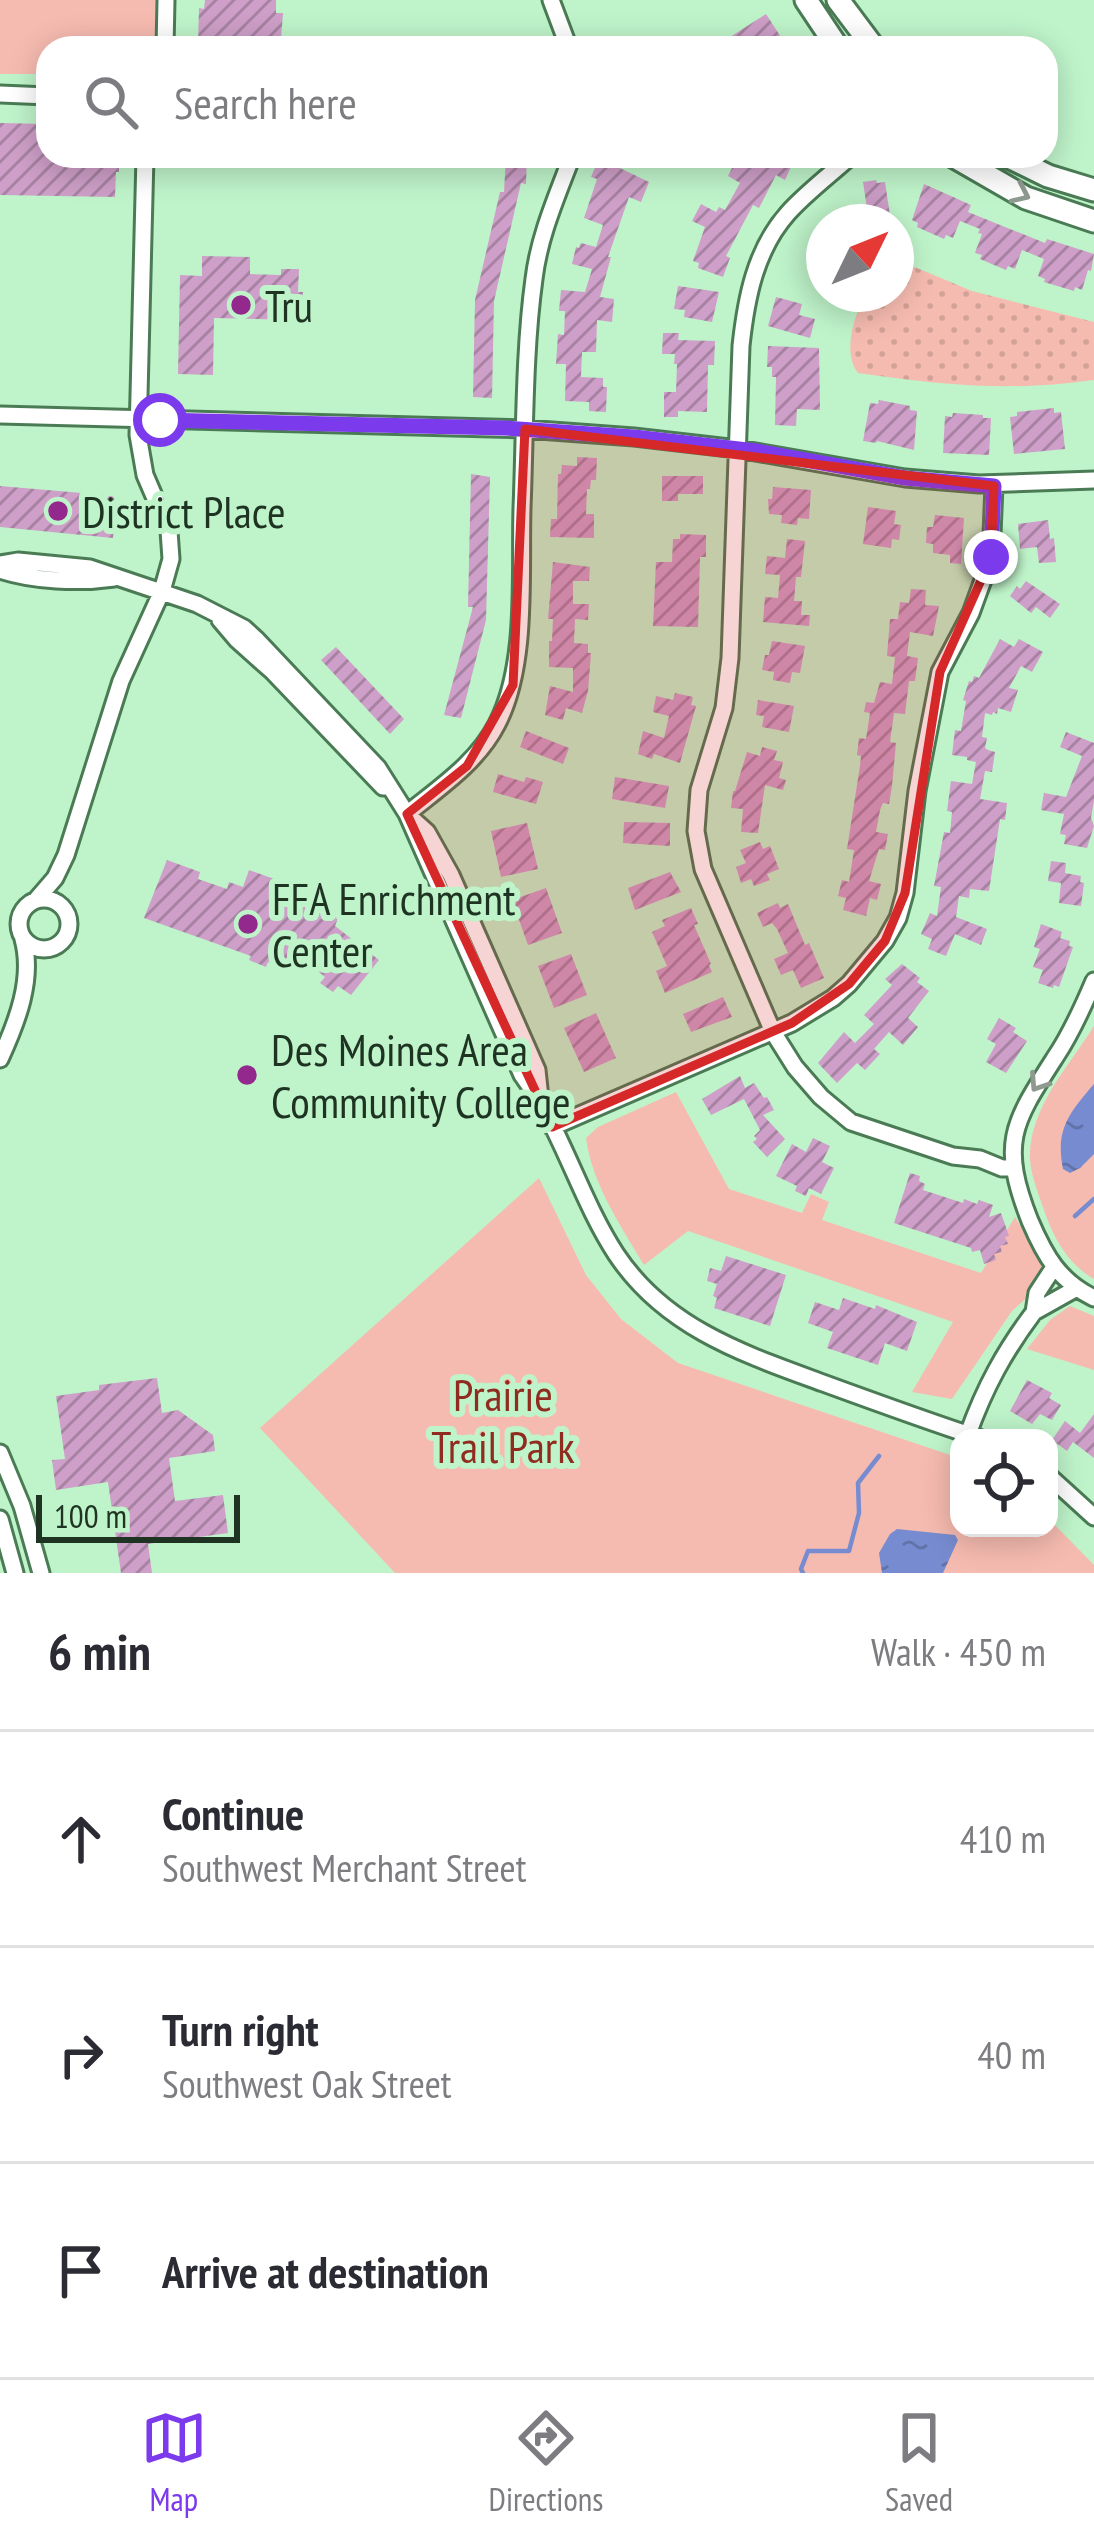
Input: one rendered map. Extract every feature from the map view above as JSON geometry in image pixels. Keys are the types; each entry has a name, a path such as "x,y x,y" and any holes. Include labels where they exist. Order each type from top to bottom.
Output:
{"main road":[{"path":"806,0 830,36"},
{"path":"838,0 865,36"},
{"path":"974,168 1026,197 1094,221"},
{"path":"1032,168 1094,190"}],"street":[{"path":"165,36 166,0"},
{"path":"551,0 564,36"},
{"path":"0,94 36,96"},
{"path":"26,985 21,913 55,878 66,855 122,681 171,559 169,531 145,476 138,420 145,168"},
{"path":"406,814 467,766 496,726 513,685 534,276 568,168"},
{"path":"838,168 785,215 756,268 747,297 741,346 730,658 719,725 699,790 696,830 703,869 773,1032 808,1082 851,1122 953,1156 1014,1167"},
{"path":"0,415 525,429 738,449 905,478 994,486 1094,480"},
{"path":"552,1127 813,1011 849,984 885,941 905,893 917,790 940,672 971,613 991,557 994,486"},
{"path":"0,567 18,562 90,568 197,604 244,628 378,768 406,814 427,832 451,875 537,1070 541,1101 552,1127 600,1226 644,1289 677,1318 716,1342 954,1429"},
{"path":"62,907 66,855"},
{"path":"0,1059 26,985 69,928 62,907 50,899 36,900"},
{"path":"23,939 37,948 54,947"},
{"path":"1094,981 1075,1026 1030,1093 1013,1143 1022,1200 1039,1242 1054,1268 1094,1298"},
{"path":"980,1159 1013,1143"},
{"path":"1034,1312 1037,1293 1054,1268"},
{"path":"976,1429 987,1384 1006,1349 1034,1312 1076,1289"},
{"path":"0,1454 22,1506 41,1573"},
{"path":"1058,1484 1094,1517"},
{"path":"0,1519 15,1573"}],"highlighted area":[{"path":"525,429 994,486 991,558 940,672 905,893 885,941 849,984 792,1023 552,1127 407,814 467,766 513,685"}],"green space":[{"path":"0,0 158,0 157,36 36,36 36,74 0,74"},
{"path":"914,267 972,291 1094,322 1094,380 976,386 858,373 850,345 858,312 914,312"},
{"path":"1094,1026 1094,1279 1058,1242 1030,1159 1043,1105"},
{"path":"676,1092 729,1189 802,1213 811,1194 829,1202 822,1220 981,1273 1015,1217 1051,1276 1012,1311 952,1399 912,1392 953,1322 688,1231 644,1265 601,1188 586,1138 598,1127"},
{"name":"Prairie Trail Park","path":"539,1178 586,1275 621,1319 678,1363 950,1455 950,1537 1058,1537 1058,1528 1094,1565 1094,1573 395,1573 260,1428"},
{"path":"1070,1306 1094,1316 1094,1370 1027,1349 1050,1320"}],"water":[{"path":"1094,1084 1094,1154 1070,1173 1063,1169 1063,1133 1071,1113"},
{"path":"897,1529 950,1534 958,1540 943,1573 882,1573 879,1553"}],"building":[{"path":"205,0 276,0 276,13 283,13 281,36 198,36 199,8 204,9"},
{"path":"766,14 780,36 732,36"},
{"path":"0,123 36,124 36,168 119,168 115,197 0,195"},
{"path":"505,168 527,168 494,301 492,398 473,397 475,300 500,192 504,192"},
{"path":"595,168 620,168 649,182 641,202 629,197 608,257 600,297 614,299 612,322 597,320 596,352 582,352 581,377 603,378 603,387 607,387 606,412 589,411 589,402 565,401 566,364 556,364 558,334 564,335 561,290 585,292 592,269 572,264 576,247 581,243 596,247 603,225 584,218 597,179 591,177"},
{"path":"732,168 790,168 785,180 776,175 759,208 753,205 726,256 730,258 723,277 698,268 699,263 693,261 705,227 692,221 701,204 716,212 719,207 725,210 740,183 728,176"},
{"path":"863,182 885,182 888,204 866,204"},
{"path":"924,184 971,205 968,212 1045,243 1047,239 1094,254 1091,271 1082,290 1075,287 1074,291 1044,282 1038,276 1044,259 1022,250 1015,269 1008,266 1006,270 975,253 980,229 960,221 953,238 946,235 944,239 917,227 914,214"},
{"name":"Tru","path":"202,256 250,257 250,274 281,275 281,269 299,269 302,320 214,318 213,375 178,374 180,275 202,276"},
{"path":"678,286 719,292 712,322 684,317 685,310 674,309"},
{"path":"776,297 802,304 799,315 815,319 810,338 768,326"},
{"path":"663,333 679,333 678,340 715,341 714,365 708,365 707,412 678,411 678,417 664,417 664,392 676,392 677,364 675,354 662,354"},
{"path":"768,346 819,348 820,410 797,409 796,426 775,425 776,377 772,377 772,367 767,367"},
{"path":"879,400 917,411 914,450 863,441 870,403"},
{"path":"1054,408 1054,413 1061,412 1065,449 1014,454 1010,417"},
{"path":"945,416 991,418 989,455 943,453"},
{"path":"577,457 597,458 596,480 587,489 586,514 594,514 594,538 550,537 551,519 557,519 558,474 562,465 577,466"},
{"path":"471,474 490,477 486,620 461,718 444,715 473,607 468,607"},
{"path":"662,476 703,476 703,494 678,494 678,501 662,501"},
{"name":"District Place","path":"0,486 117,496 113,538 0,527"},
{"path":"773,487 811,490 809,519 798,518 797,525 781,523 782,515 769,514"},
{"path":"868,507 896,511 899,540 892,539 891,548 863,544"},
{"path":"935,515 964,518 961,564 950,563 950,555 933,553 933,544 926,543 927,527 933,527"},
{"path":"1048,520 1056,562 1039,563 1037,547 1020,549 1018,524"},
{"path":"680,534 706,535 706,557 700,557 698,627 653,626 656,562 672,562 673,539 680,539"},
{"path":"787,539 805,541 794,601 802,601 801,615 810,615 809,626 763,622 765,597 778,598 780,575 765,574 767,556 785,558"},
{"path":"553,562 590,567 589,581 573,581 573,604 589,604 588,620 575,619 574,643 588,644 591,653 588,691 582,713 566,708 563,720 545,715 550,686 573,692 573,668 549,667"},
{"path":"1026,581 1060,604 1050,618 1036,607 1031,613 1010,596"},
{"path":"911,589 926,590 925,605 939,606 933,636 910,632 907,656 918,658 915,681 909,681 905,714 894,713 892,786 876,832 888,834 869,881 881,884 877,900 870,898 866,916 843,910 846,898 838,896 842,880 849,882 854,850 847,849 860,766 859,738 866,739 870,713 864,712 866,702 874,703 880,682 892,684 895,657 887,656 890,619 898,619 900,602 909,603"},
{"path":"1000,639 1014,647 1019,639 1043,652 1032,672 1021,666 1009,688 1018,690 1011,712 998,708 997,714 985,713 982,737 987,738 985,748 995,752 992,772 985,771 980,799 1007,803 1005,820 1000,819 989,891 970,889 969,898 959,896 956,917 987,929 981,945 955,934 946,956 928,949 932,939 921,934 930,913 937,916 941,887 934,886 944,832 950,833 951,781 972,784 976,762 952,755 955,730 961,731 969,681 979,678"},
{"path":"772,641 805,646 800,673 792,672 790,683 773,680 774,672 762,670"},
{"path":"336,647 404,719 390,734 321,660"},
{"path":"675,693 693,697 691,705 696,706 680,763 638,754 643,731 664,738 669,716 653,712 656,696 673,700"},
{"path":"758,700 794,706 789,732 762,727 764,716 756,715"},
{"path":"526,731 569,748 563,764 520,747"},
{"path":"1066,732 1094,743 1094,826 1087,848 1064,844 1066,835 1060,834 1064,814 1041,810 1044,793 1066,797 1082,756 1060,747"},
{"path":"762,747 777,751 774,760 783,762 779,778 786,780 783,790 765,785 758,833 741,832 743,809 731,808 733,791 747,752 760,756"},
{"path":"498,774 543,782 536,804 493,792"},
{"path":"615,777 669,786 665,808 612,799"},
{"path":"624,822 670,823 670,846 623,843"},
{"path":"527,823 538,869 501,877 491,831"},
{"path":"760,842 763,849 770,846 779,869 767,874 770,880 754,886 751,879 741,883 736,867 746,863 740,850"},
{"name":"FFA Enrichment Center","path":"167,860 200,872 198,879 227,889 229,882 243,887 249,870 327,898 324,908 340,913 335,926 379,960 351,995 338,986 333,992 320,983 325,977 304,960 298,973 268,962 266,967 249,960 251,956 144,918"},
{"path":"1051,861 1066,863 1065,873 1081,876 1081,906 1059,903 1061,883 1048,881"},
{"path":"670,872 681,892 635,910 628,888"},
{"path":"546,888 562,933 528,945 512,900"},
{"path":"778,903 780,908 788,904 824,978 801,988 793,970 781,975 774,959 788,953 777,929 772,923 763,927 757,913"},
{"path":"691,908 712,972 665,993 656,971 667,966 652,932 665,926 662,920"},
{"path":"1041,924 1062,932 1060,938 1073,947 1059,987 1038,983 1043,970 1033,967"},
{"path":"571,954 587,995 554,1008 538,966"},
{"path":"902,964 929,991 908,1018 918,1027 903,1045 889,1032 874,1049 880,1054 865,1070 857,1063 837,1083 818,1063 844,1032 855,1043 874,1024 864,1015 892,985 885,979"},
{"path":"723,997 732,1017 691,1032 683,1014"},
{"path":"596,1013 616,1058 584,1072 564,1028"},
{"path":"999,1018 1027,1041 1006,1073 986,1062 996,1044 987,1039"},
{"path":"740,1076 745,1088 754,1083 767,1097 774,1110 763,1115 785,1139 767,1157 753,1142 760,1130 744,1099 711,1115 702,1099"},
{"path":"813,1138 830,1146 822,1162 834,1168 821,1194 809,1188 806,1196 776,1176 792,1144 806,1152"},
{"path":"910,1173 920,1176 923,1190 963,1203 964,1199 977,1204 979,1200 993,1205 989,1217 1001,1213 1009,1236 1005,1237 1008,1244 1000,1246 1002,1252 994,1254 996,1260 984,1264 980,1250 972,1252 894,1223"},
{"path":"726,1256 786,1275 770,1326 714,1308 717,1284 707,1281 710,1268 721,1271"},
{"path":"843,1298 917,1322 907,1351 885,1343 878,1365 827,1348 833,1332 808,1323 815,1302 839,1310"},
{"path":"157,1378 162,1413 178,1410 213,1435 215,1451 169,1458 175,1501 223,1495 228,1533 148,1544 152,1573 121,1573 108,1482 56,1490 52,1460 65,1459 56,1396"},
{"path":"1027,1380 1052,1393 1049,1398 1061,1405 1052,1420 1040,1414 1032,1424 1010,1411"},
{"path":"1094,1414 1094,1458 1073,1442 1067,1451 1058,1444 1058,1431 1065,1421 1080,1433"}],"waterway":[{"path":"1075,1216 1094,1199"},
{"path":"803,1573 808,1551 849,1551 859,1513 858,1483 879,1456"}],"place":[{"name":"Tru","path":"241,305"},
{"name":"District Place","path":"58,511"},
{"name":"FFA Enrichment Center","path":"248,924"},
{"name":"Des Moines Area Community College","path":"247,1075"}],"route":[{"path":"160,420 505,428 634,437 756,451 905,478 994,486 991,557"}]}
